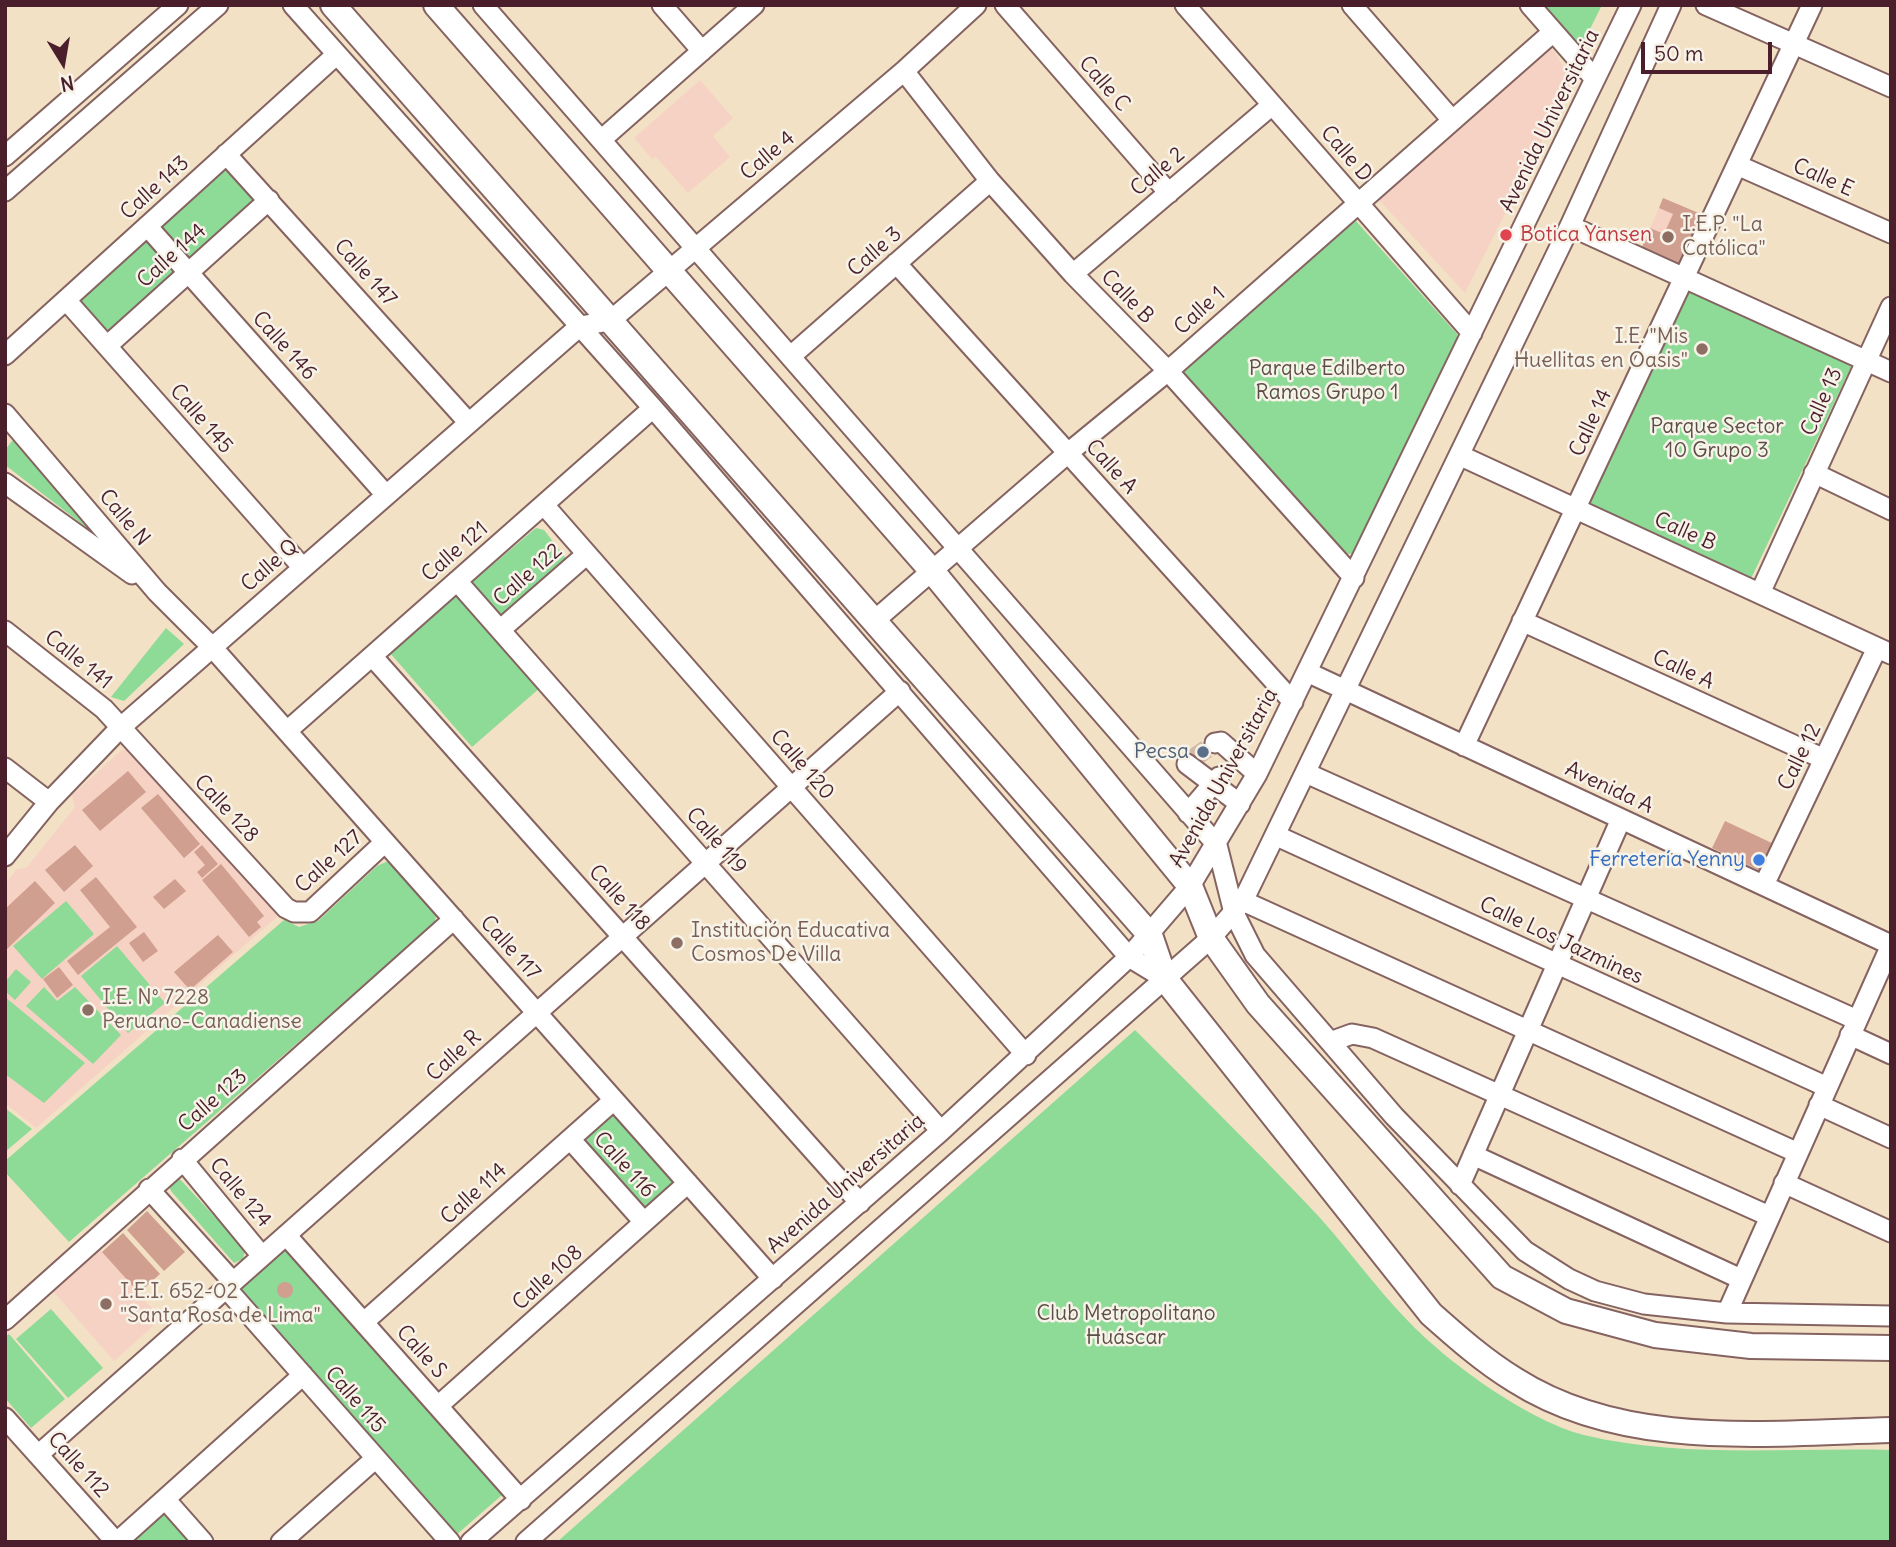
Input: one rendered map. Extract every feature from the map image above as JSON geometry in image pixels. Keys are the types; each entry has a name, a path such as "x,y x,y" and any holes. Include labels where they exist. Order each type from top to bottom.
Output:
{"main road":[{"path":"333,5 1150,935 1165,979 1431,1314 1470,1349 1516,1381 1558,1403 1602,1418 1645,1427 1744,1433 1891,1430"},
{"path":"436,5 932,571 1190,886 1211,938 1258,1004 1472,1247 1502,1277 1529,1294 1566,1311 1655,1335 1751,1346 1891,1349"}],"street":[{"path":"5,156 178,5"},
{"path":"5,191 218,5"},
{"path":"293,5 653,408 1129,957 1165,979"},
{"path":"483,5 1217,845 1255,955 1329,1042 1460,1185 1525,1251 1569,1279 1618,1298 1644,1304 1727,1313 1891,1316"},
{"path":"662,5 702,51"},
{"path":"601,140 754,5"},
{"name":"Calle 4","path":"610,321 904,71 976,5"},
{"name":"Calle C","path":"1005,5 1169,193"},
{"name":"Calle D","path":"1186,5 1472,333"},
{"path":"1352,5 1452,120"},
{"path":"1530,5 1595,79"},
{"name":"Avenida Universitaria","path":"471,1542 1026,1055 1129,957 1190,886 1217,845 1257,774 1631,5"},
{"path":"526,1542 1211,938 1238,907 1276,836 1570,226 1671,5"},
{"path":"1706,5 1891,87"},
{"name":"Calle 14","path":"1464,746 1812,5"},
{"name":"Calle 1","path":"874,621 1068,453 1168,371 1553,32"},
{"name":"Calle 143","path":"5,355 336,55"},
{"name":"Calle B","path":"904,71 990,181 1073,274 1168,371 1354,578"},
{"name":"Calle 2","path":"1073,274 1272,105"},
{"name":"Calle 147","path":"226,154 469,423"},
{"name":"Calle E","path":"1737,165 1891,233"},
{"name":"Calle 3","path":"790,356 990,181"},
{"name":"Calle 144","path":"107,346 269,200"},
{"name":"Calle 146","path":"147,226 386,495"},
{"path":"1570,226 1891,372"},
{"name":"Calle A","path":"896,263 1293,702"},
{"name":"Calle 145","path":"66,300 303,568"},
{"name":"Calle 13","path":"1760,591 1891,307"},
{"path":"580,326 610,321"},
{"name":"Calle Q","path":"5,856 49,802 120,728 580,326"},
{"name":"Calle 121","path":"287,732 653,408"},
{"name":"Calle N","path":"6,416 157,592 212,647"},
{"name":"Calle B","path":"1459,455 1760,591 1884,651"},
{"path":"1814,473 1891,510"},
{"path":"5,483 157,592"},
{"name":"Calle 120","path":"544,505 1026,1055"},
{"name":"Calle 122","path":"499,631 587,554"},
{"name":"Calle 119","path":"457,582 941,1131"},
{"name":"Calle A","path":"1522,621 1824,759"},
{"name":"Calle 141","path":"5,631 104,709 120,728"},
{"name":"Calle 117","path":"212,647 773,1279"},
{"name":"Calle 12","path":"1764,885 1824,759 1884,651"},
{"name":"Calle 118","path":"372,656 860,1203"},
{"name":"Avenida A","path":"1307,672 1891,945"},
{"name":"Calle R","path":"38,1455 900,691"},
{"name":"Calle 128","path":"120,728 286,908 303,914"},
{"path":"1215,743 1221,742 1224,771 1240,804"},
{"path":"1163,786 1189,762 1224,771 1257,774"},
{"path":"5,768 49,802"},
{"path":"1188,813 1224,771"},
{"path":"1306,773 1586,899 1854,1028 1891,1054"},
{"path":"1460,1185 1621,819"},
{"name":"Calle Los Jazmines","path":"1276,836 1557,964 1823,1096 1891,1138"},
{"name":"Calle 127","path":"303,914 310,912 385,842"},
{"path":"1238,907 1798,1153"},
{"name":"Calle 123","path":"5,1320 182,1159 454,919"},
{"path":"1727,1313 1891,945"},
{"path":"1329,1042 1343,1036 1361,1034 1500,1093 1769,1216"},
{"name":"Calle 114","path":"363,1322 614,1100"},
{"name":"Calle 116","path":"570,1139 644,1222"},
{"path":"1473,1155 1741,1279"},
{"name":"Calle 124","path":"182,1159 262,1256"},
{"name":"Calle 108","path":"438,1406 688,1183"},
{"path":"1784,1183 1891,1232"},
{"name":"Calle 115","path":"149,1189 303,1375 450,1542"},
{"name":"Calle S","path":"286,1235 521,1500"},
{"path":"117,1542 303,1375"},
{"name":"Calle 112","path":"5,1419 117,1542"},
{"path":"281,1542 376,1458"},
{"path":"165,1499 203,1542"}],"shaded area":[{"path":"1552,48 1572,81 1465,293 1379,200"},
{"path":"700,80 733,118 713,136 730,157 688,193 656,157 652,159 634,138"},
{"name":"I.E.P. \"La Católica\"","path":"1663,198 1701,214 1679,264 1642,247"},
{"name":"I.E. N° 7228 Peruano-Canadiense","path":"122,750 131,750 278,916 36,1128 5,1103 5,884 17,869 26,868 75,807 72,795"},
{"name":"I.E.I. 652-02 \"Santa Rosa de Lima\"","path":"100,1249 161,1319 114,1361 51,1289"}],"green space":[{"path":"1540,5 1602,5 1580,49"},
{"path":"226,167 256,200 188,262 158,228"},
{"name":"Parque Edilberto Ramos Grupo 1","path":"1355,220 1457,334 1458,343 1355,552 1350,554 1345,553 1180,373"},
{"path":"143,237 174,274 106,335 74,297"},
{"name":"Parque Sector 10 Grupo 3","path":"1687,291 1852,365 1748,585 1585,506"},
{"path":"16,436 116,550 5,465 5,450"},
{"path":"536,528 544,530 568,561 500,619 471,583"},
{"path":"459,593 541,687 472,747 390,653"},
{"path":"166,628 184,644 124,701 111,697"},
{"path":"392,862 437,913 434,924 69,1242 5,1172 5,1161 284,920 299,927 318,921 377,866"},
{"path":"66,901 94,934 42,979 13,946"},
{"path":"117,946 165,1003 128,1033 81,976"},
{"path":"16,969 31,982 15,1000 5,991 5,982"},
{"path":"44,987 57,1001 75,987 121,1035 93,1064 26,1006"},
{"path":"5,997 85,1063 44,1103 5,1074"},
{"name":"Club Metropolitano Huáscar","path":"1135,1030 1307,1204 1411,1324 1447,1357 1492,1390 1539,1418 1562,1428 1621,1442 1698,1450 1891,1450 1891,1542 557,1542"},
{"path":"5,1108 32,1129 5,1152"},
{"path":"615,1113 674,1178 674,1185 644,1208 587,1146 587,1135"},
{"path":"178,1177 245,1250 243,1259 234,1263 171,1191 169,1185"},
{"path":"285,1247 502,1495 455,1536 238,1288"},
{"path":"51,1309 103,1368 68,1398 16,1339"},
{"path":"9,1334 65,1399 31,1428 5,1398 5,1337"},
{"path":"163,1507 193,1542 127,1542"}],"building":[{"name":"I.E.P. \"La Católica\"","path":"1663,198 1701,214 1679,264 1642,247 1650,228 1664,234 1673,214 1659,208"},
{"name":"Pecsa","path":"1211,739 1218,747 1195,765 1188,757"},
{"path":"128,771 146,792 100,831 82,810"},
{"path":"158,794 200,844 184,858 141,808"},
{"path":"1725,821 1774,844 1761,871 1712,848"},
{"path":"75,845 93,866 64,892 45,870"},
{"path":"202,845 218,864 202,878 197,872 205,865 194,852"},
{"path":"221,864 264,916 257,922 261,927 249,937 202,880"},
{"path":"96,877 137,927 78,975 67,961 110,927 80,890"},
{"path":"175,879 186,891 164,909 153,897"},
{"path":"35,881 55,903 5,951 5,909"},
{"path":"144,932 158,951 143,962 129,943"},
{"path":"218,935 233,952 190,990 174,972"},
{"path":"59,967 73,985 57,998 43,979"},
{"path":"147,1211 185,1252 164,1271 127,1230"},
{"path":"123,1233 160,1274 139,1293 102,1252"},
{"path":"285,1282 291,1284 291,1296 285,1298 279,1296 277,1290 279,1284"}],"tunnel":[{"path":"1191,760 1215,743"}],"place":[{"name":"Botica Yansen","path":"1506,235"},
{"name":"I.E.P. \"La Católica\"","path":"1668,237"},
{"name":"I.E. \"Mis Huellitas en Oasis\"","path":"1702,349"},
{"name":"Pecsa","path":"1203,752"},
{"name":"Ferretería Yenny","path":"1759,860"},
{"name":"Institución Educativa Cosmos De Villa","path":"677,943"},
{"name":"I.E. N° 7228 Peruano-Canadiense","path":"88,1010"},
{"name":"I.E.I. 652-02 \"Santa Rosa de Lima\"","path":"106,1304"}]}
